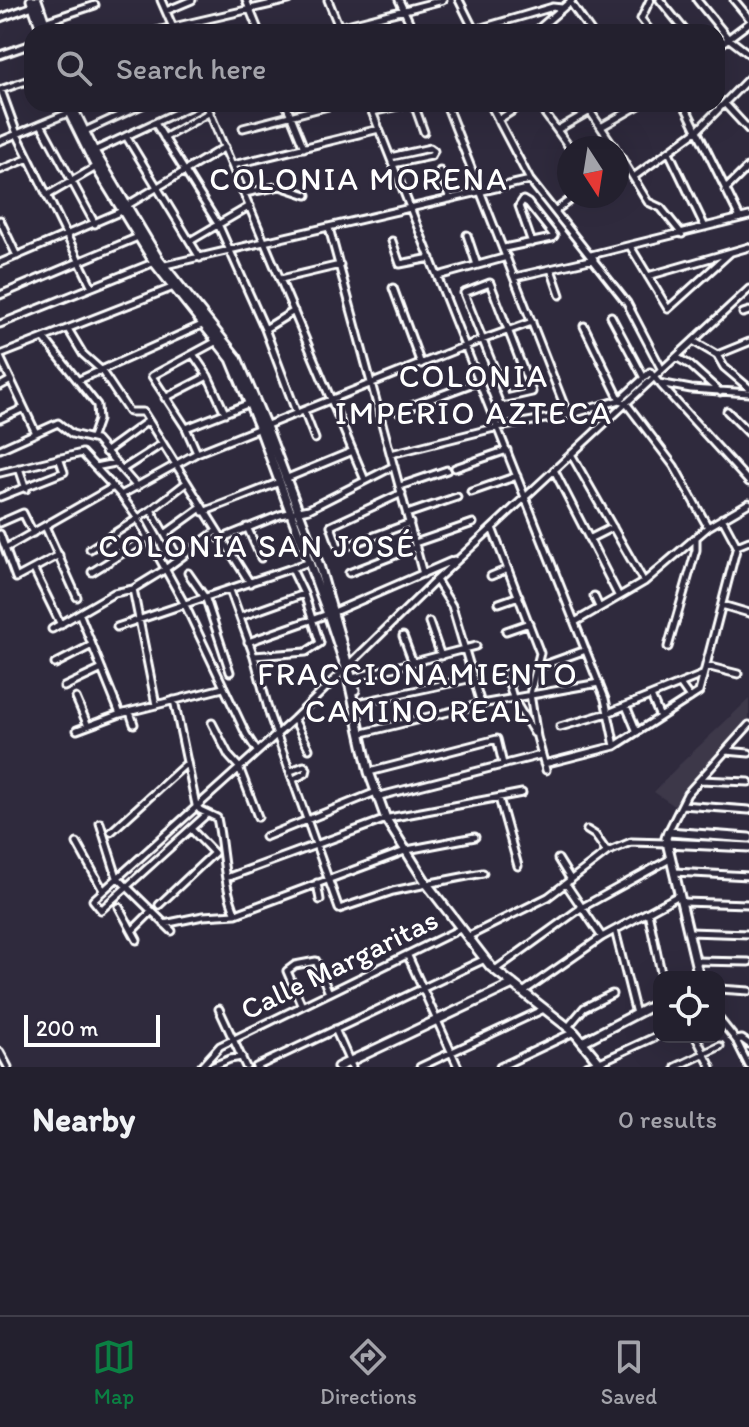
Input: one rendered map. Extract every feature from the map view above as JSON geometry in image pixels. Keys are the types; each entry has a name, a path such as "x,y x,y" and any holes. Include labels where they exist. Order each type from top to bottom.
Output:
{"street":[{"path":"161,0 171,24"},
{"path":"166,11 192,0"},
{"path":"246,0 256,24"},
{"path":"196,24 289,0"},
{"path":"328,0 338,24"},
{"path":"399,0 410,24"},
{"path":"359,24 443,0"},
{"path":"459,0 472,24"},
{"path":"550,0 553,7"},
{"path":"645,24 641,19 650,0"},
{"path":"660,0 680,24"},
{"path":"697,0 717,24"},
{"path":"725,40 749,20 734,0"},
{"path":"544,24 571,1 586,24"},
{"path":"0,18 34,2"},
{"path":"34,2 44,22 95,5"},
{"path":"34,2 42,24"},
{"path":"498,24 553,7 562,8"},
{"path":"725,34 749,54"},
{"path":"0,55 24,47"},
{"path":"749,78 725,104 749,130"},
{"path":"24,82 0,90 17,134 92,287"},
{"path":"743,84 749,91"},
{"path":"0,141 41,124 60,112"},
{"path":"70,112 96,167 159,263"},
{"path":"81,133 127,112"},
{"path":"94,151 178,112"},
{"path":"164,138 210,112 365,480"},
{"path":"289,112 304,148"},
{"path":"243,128 306,112"},
{"path":"372,112 599,683 615,746"},
{"path":"417,112 424,132"},
{"path":"449,112 568,415"},
{"path":"494,112 530,180 627,303 660,367"},
{"path":"498,120 510,112"},
{"path":"544,112 561,136"},
{"path":"557,130 588,112"},
{"path":"591,112 607,136"},
{"path":"600,127 627,112"},
{"path":"688,112 740,218"},
{"path":"635,176 698,130 717,112"},
{"path":"155,123 218,224 265,329 297,414"},
{"path":"41,124 95,224"},
{"path":"233,165 379,129"},
{"path":"81,133 94,151 138,237 204,324 237,358 331,613 358,703 378,794"},
{"path":"126,136 200,258"},
{"path":"0,263 95,224 225,147"},
{"path":"661,147 668,153 706,227"},
{"path":"431,148 434,150 431,156 392,160 431,148"},
{"path":"0,170 29,158"},
{"path":"725,190 749,166"},
{"path":"48,195 96,167"},
{"path":"629,167 648,202 661,208 682,234"},
{"path":"440,171 450,199"},
{"path":"0,324 159,263 200,258 530,180"},
{"path":"245,193 280,186 307,195"},
{"path":"504,248 532,243 552,238 554,233 523,200 519,206 532,243"},
{"path":"190,241 250,206"},
{"path":"555,211 559,208"},
{"path":"515,277 749,216"},
{"path":"0,220 17,256"},
{"path":"329,228 423,574"},
{"path":"467,235 477,265"},
{"path":"0,295 138,237"},
{"path":"392,241 400,264 431,258"},
{"path":"630,246 668,309 730,253"},
{"path":"648,276 749,247"},
{"path":"438,276 507,257"},
{"path":"281,279 340,265"},
{"path":"551,269 560,295"},
{"path":"490,283 532,392 506,398 482,340 464,293 490,283"},
{"path":"36,433 0,356 176,286"},
{"path":"176,286 220,340 263,427"},
{"path":"393,288 421,364"},
{"path":"207,814 101,910 93,900 103,890 294,719 660,367 676,357 749,289"},
{"path":"265,329 294,311"},
{"path":"611,316 644,378"},
{"path":"121,495 197,453 532,322"},
{"path":"79,380 204,324"},
{"path":"584,326 623,402 674,466 708,527"},
{"path":"68,329 83,354 101,370 129,412 143,412 215,532 250,583"},
{"path":"44,338 79,380 98,409 98,420 88,437"},
{"path":"197,453 186,428 152,376 220,340"},
{"path":"693,341 717,355 724,367 749,391"},
{"path":"717,355 749,342"},
{"path":"193,354 208,376 225,413"},
{"path":"676,357 690,365 720,392"},
{"path":"391,454 498,427 623,402 644,378 652,375"},
{"path":"652,375 749,482"},
{"path":"165,398 208,376"},
{"path":"0,386 11,380"},
{"path":"398,411 479,381"},
{"path":"659,383 720,392 749,391"},
{"path":"186,428 250,403"},
{"path":"0,419 24,408"},
{"path":"304,411 315,439"},
{"path":"727,411 749,433"},
{"path":"105,452 148,421"},
{"path":"0,449 58,423 72,434 88,437 123,469 137,487"},
{"path":"123,469 162,444"},
{"path":"455,468 507,450"},
{"path":"165,534 202,510 353,451"},
{"path":"0,473 82,453 121,495 138,519 185,605 223,688 257,751"},
{"path":"571,454 644,582"},
{"path":"0,497 64,472 59,458"},
{"path":"95,467 116,462"},
{"path":"220,539 247,527 309,509 394,466"},
{"path":"19,468 26,489"},
{"path":"400,486 447,470"},
{"path":"554,470 618,595"},
{"path":"471,492 517,476"},
{"path":"90,549 138,519 186,483"},
{"path":"6,548 113,487"},
{"path":"402,493 331,526 339,549 410,523"},
{"path":"407,514 457,497"},
{"path":"575,622 644,582 696,536 749,503"},
{"path":"151,510 179,559"},
{"path":"295,512 331,613"},
{"path":"0,523 23,513 33,533"},
{"path":"492,528 540,653 530,694 545,767 615,746 699,692 737,546 722,518"},
{"path":"349,573 473,523"},
{"path":"45,526 77,597"},
{"path":"247,527 261,558"},
{"path":"589,539 613,527"},
{"path":"52,629 114,593 133,589 215,532"},
{"path":"0,534 16,578 59,555"},
{"path":"668,647 696,550 696,536"},
{"path":"92,572 147,538"},
{"path":"737,546 749,541"},
{"path":"248,642 331,613 459,558"},
{"path":"117,627 311,562"},
{"path":"254,656 306,652 320,643 292,569"},
{"path":"491,576 508,569"},
{"path":"34,570 61,625"},
{"path":"188,573 206,599 230,672"},
{"path":"436,580 452,606 481,704"},
{"path":"133,589 156,705"},
{"path":"230,590 254,656 276,735 339,909 393,891 483,873"},
{"path":"240,617 304,594"},
{"path":"499,603 519,596"},
{"path":"594,596 599,607"},
{"path":"722,605 749,613"},
{"path":"80,615 120,714"},
{"path":"429,622 441,656"},
{"path":"506,631 529,623"},
{"path":"403,636 413,663"},
{"path":"55,664 92,645"},
{"path":"351,679 476,646"},
{"path":"536,668 586,650"},
{"path":"706,666 738,674"},
{"path":"64,687 102,669"},
{"path":"506,673 513,698 537,737"},
{"path":"560,727 608,713 703,675"},
{"path":"358,703 473,678"},
{"path":"351,679 359,734 378,794 406,851 495,970 571,1029 602,1064"},
{"path":"363,733 481,704 599,683"},
{"path":"680,684 690,698"},
{"path":"77,730 120,714 223,688"},
{"path":"651,696 660,717"},
{"path":"76,698 88,726"},
{"path":"174,700 196,805 217,818 224,848 227,895 236,914"},
{"path":"626,706 637,732"},
{"path":"130,712 134,724"},
{"path":"294,719 309,749"},
{"path":"212,723 229,756 239,767 258,817"},
{"path":"698,971 666,843 668,832 687,794 749,725"},
{"path":"373,771 497,739 503,764"},
{"path":"726,751 749,753"},
{"path":"265,837 378,794 541,755"},
{"path":"111,832 187,763"},
{"path":"291,771 304,766 307,769 306,773 294,779"},
{"path":"700,780 749,782"},
{"path":"226,878 388,818 522,793"},
{"path":"499,798 518,866"},
{"path":"682,805 749,810"},
{"path":"100,823 117,877 172,931"},
{"path":"159,905 214,853 191,829"},
{"path":"587,830 595,835 607,852"},
{"path":"668,832 749,847"},
{"path":"164,924 203,916 236,914 406,851 475,837"},
{"path":"469,936 548,897 607,852 631,842 749,838"},
{"path":"77,843 103,890"},
{"path":"558,859 581,908 602,937"},
{"path":"495,970 581,908 670,859"},
{"path":"673,872 749,876"},
{"path":"317,883 320,900"},
{"path":"523,992 602,937 681,898 749,904"},
{"path":"119,907 137,940"},
{"path":"132,931 152,911"},
{"path":"648,912 661,971"},
{"name":"Calle Margaritas","path":"201,1067 217,1048 463,928"},
{"path":"615,930 636,1014"},
{"path":"689,932 749,934"},
{"path":"408,956 458,1067"},
{"path":"256,1067 485,959"},
{"path":"302,1006 287,971 295,965 316,961 329,993"},
{"path":"696,961 749,962"},
{"path":"338,1067 350,1065 513,984"},
{"path":"725,989 749,991"},
{"path":"500,1067 571,1029 584,1008 612,994"},
{"path":"584,1041 653,1005"},
{"path":"219,1009 246,1067"},
{"path":"420,1067 544,1009"},
{"path":"725,1026 749,1066"},
{"path":"335,1029 350,1065"},
{"path":"586,1067 602,1064 653,1038"},
{"path":"736,1040 742,1039 749,1044"},
{"path":"699,1043 711,1067"},
{"path":"676,1067 720,1046"},
{"path":"0,1052 8,1067"},
{"path":"211,1067 242,1057"}],"shaded area":[{"path":"749,699 749,720 700,772 681,795 676,807 654,792 679,765"}],"railway":[{"path":"0,1062 3,1067"}],"district":[{"name":"COLONIA MORENA","path":"359,179"},
{"name":"COLONIA IMPERIO AZTECA","path":"474,394"},
{"name":"COLONIA SAN JOSÉ","path":"257,546"},
{"name":"FRACCIONAMIENTO CAMINO REAL","path":"418,692"}]}
